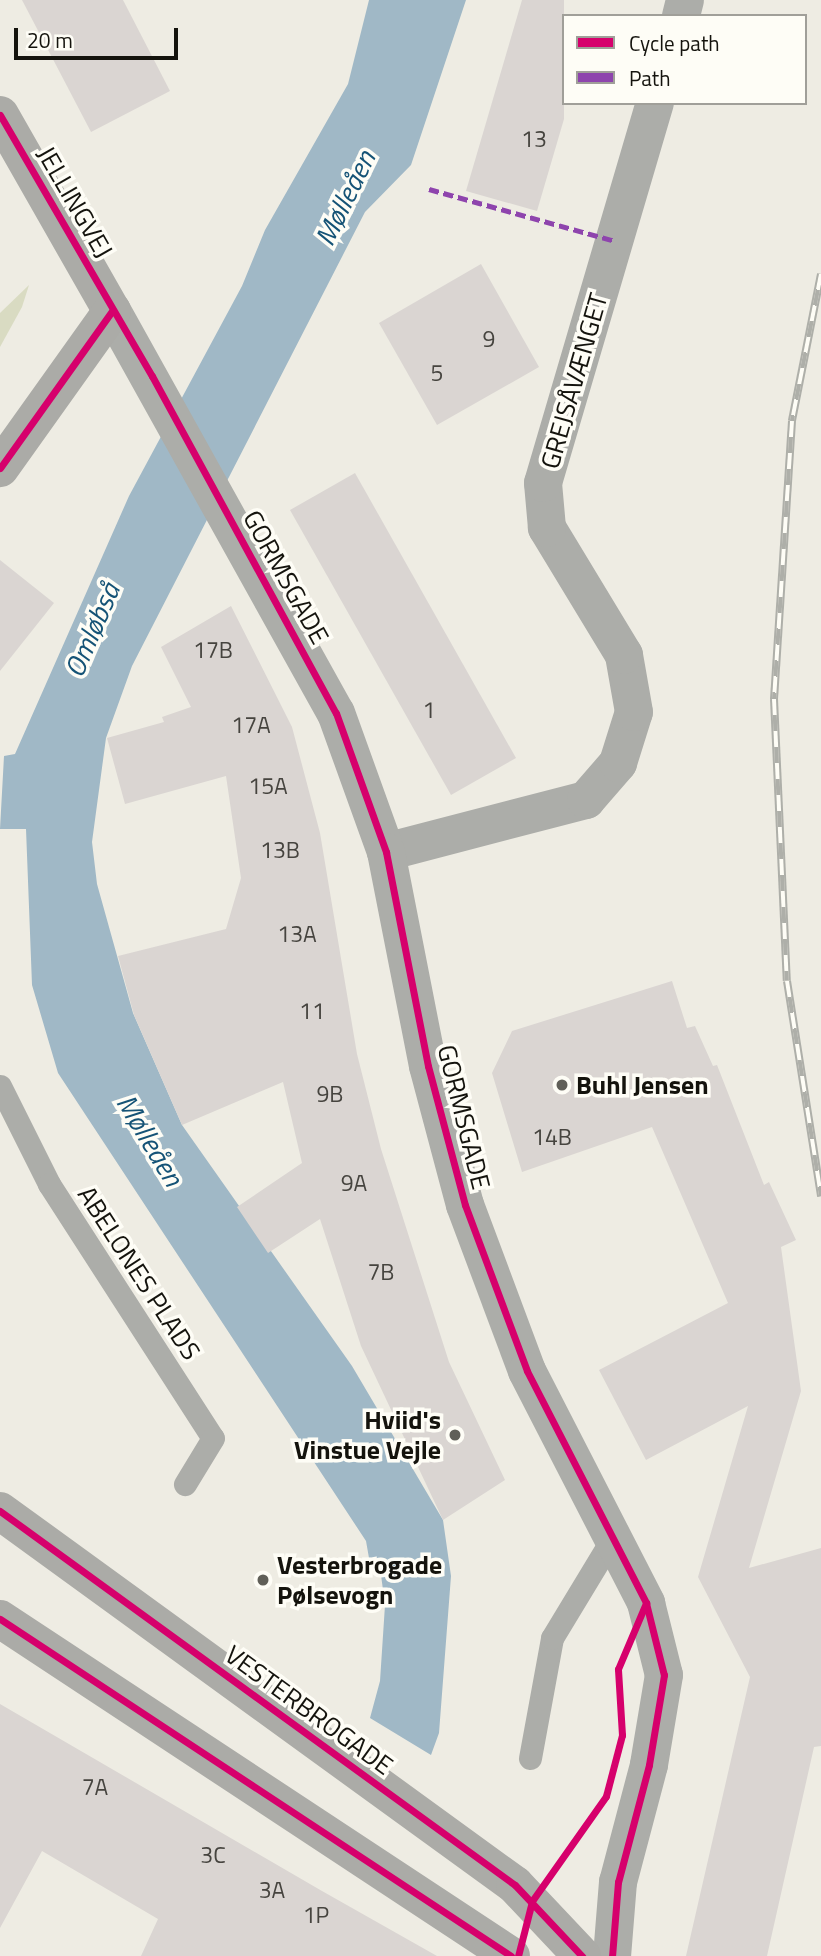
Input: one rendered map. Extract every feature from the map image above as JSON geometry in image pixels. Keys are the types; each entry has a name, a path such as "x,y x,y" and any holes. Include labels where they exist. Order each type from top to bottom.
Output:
{"main road":[{"name":"JELLINGVEJ","path":"0,115 112,311"},
{"path":"0,468 112,311"},
{"name":"VESTERBROGADE","path":"0,1511 516,1885 582,1956"},
{"path":"0,1619 511,1956"}],"street":[{"name":"GREJSÅVÆNGET","path":"386,852 586,800 618,763 634,712 624,655 547,528 543,484 654,105"},
{"name":"GORMSGADE","path":"112,311 152,376 336,713 386,852 428,1066 465,1205 527,1371 646,1603 664,1675 649,1765 618,1882 612,1956"}],"lane":[{"name":"ABELONES PLADS","path":"0,1086 49,1184 213,1438 185,1484"},
{"path":"530,1758 552,1638 612,1539"}],"green space":[{"path":"29,285 22,307 0,347 0,313"}],"water":[{"path":"369,0 466,0 411,165 365,212 132,666 106,738 92,842 97,884 133,1013 182,1125 352,1366 443,1520 451,1576 439,1733 431,1755 370,1718 380,1681 385,1605 381,1575 369,1558 366,1541 58,1073 32,985 26,829 0,829 4,756 15,754 129,496 242,286 265,230 348,84"}],"building":[{"path":"22,0 123,0 170,91 91,132"},
{"path":"522,0 564,0 564,119 537,211 466,191"},
{"path":"481,264 539,367 437,425 379,323"},
{"path":"355,473 516,758 451,795 290,510"},
{"path":"0,560 54,603 0,671"},
{"path":"231,606 292,727 320,833 357,1054 381,1149 449,1362 505,1480 443,1520 361,1346 320,1219 268,1253 237,1207 302,1163 283,1082 182,1125 134,1015 118,956 226,929 241,878 226,776 125,804 107,738 164,722 162,717 191,707 161,647"},
{"path":"672,981 687,1028 695,1026 713,1066 717,1065 764,1185 769,1182 796,1240 781,1247 801,1391 749,1568 821,1548 821,1746 814,1747 767,1956 686,1956 750,1677 698,1577 748,1406 646,1460 599,1370 728,1303 652,1127 522,1172 492,1073 512,1031"},
{"path":"0,1704 437,1956 141,1956 158,1919 42,1851 0,1928"}],"railway":[{"path":"821,274 792,421 774,699 787,981 821,1196"}],"marked path":[{"path":"429,189 615,241"}],"cycle path":[{"path":"0,115 152,376 336,713 386,852 428,1066 465,1205 527,1371 646,1603 664,1675 649,1765 618,1882 612,1956"},
{"path":"0,468 112,311"},
{"path":"0,1511 515,1885 582,1956"},
{"path":"518,1956 532,1901 606,1796 622,1735 618,1669 646,1603"},
{"path":"0,1619 511,1956"}],"place":[{"name":"Buhl Jensen","path":"562,1085"},
{"name":"Hviid's Vinstue Vejle","path":"455,1435"},
{"name":"Vesterbrogade Pølsevogn","path":"263,1580"}],"water label":[{"name":"Mølleåen","path":"345,198"},
{"name":"Omløbså","path":"92,630"},
{"name":"Mølleåen","path":"150,1140"}]}
